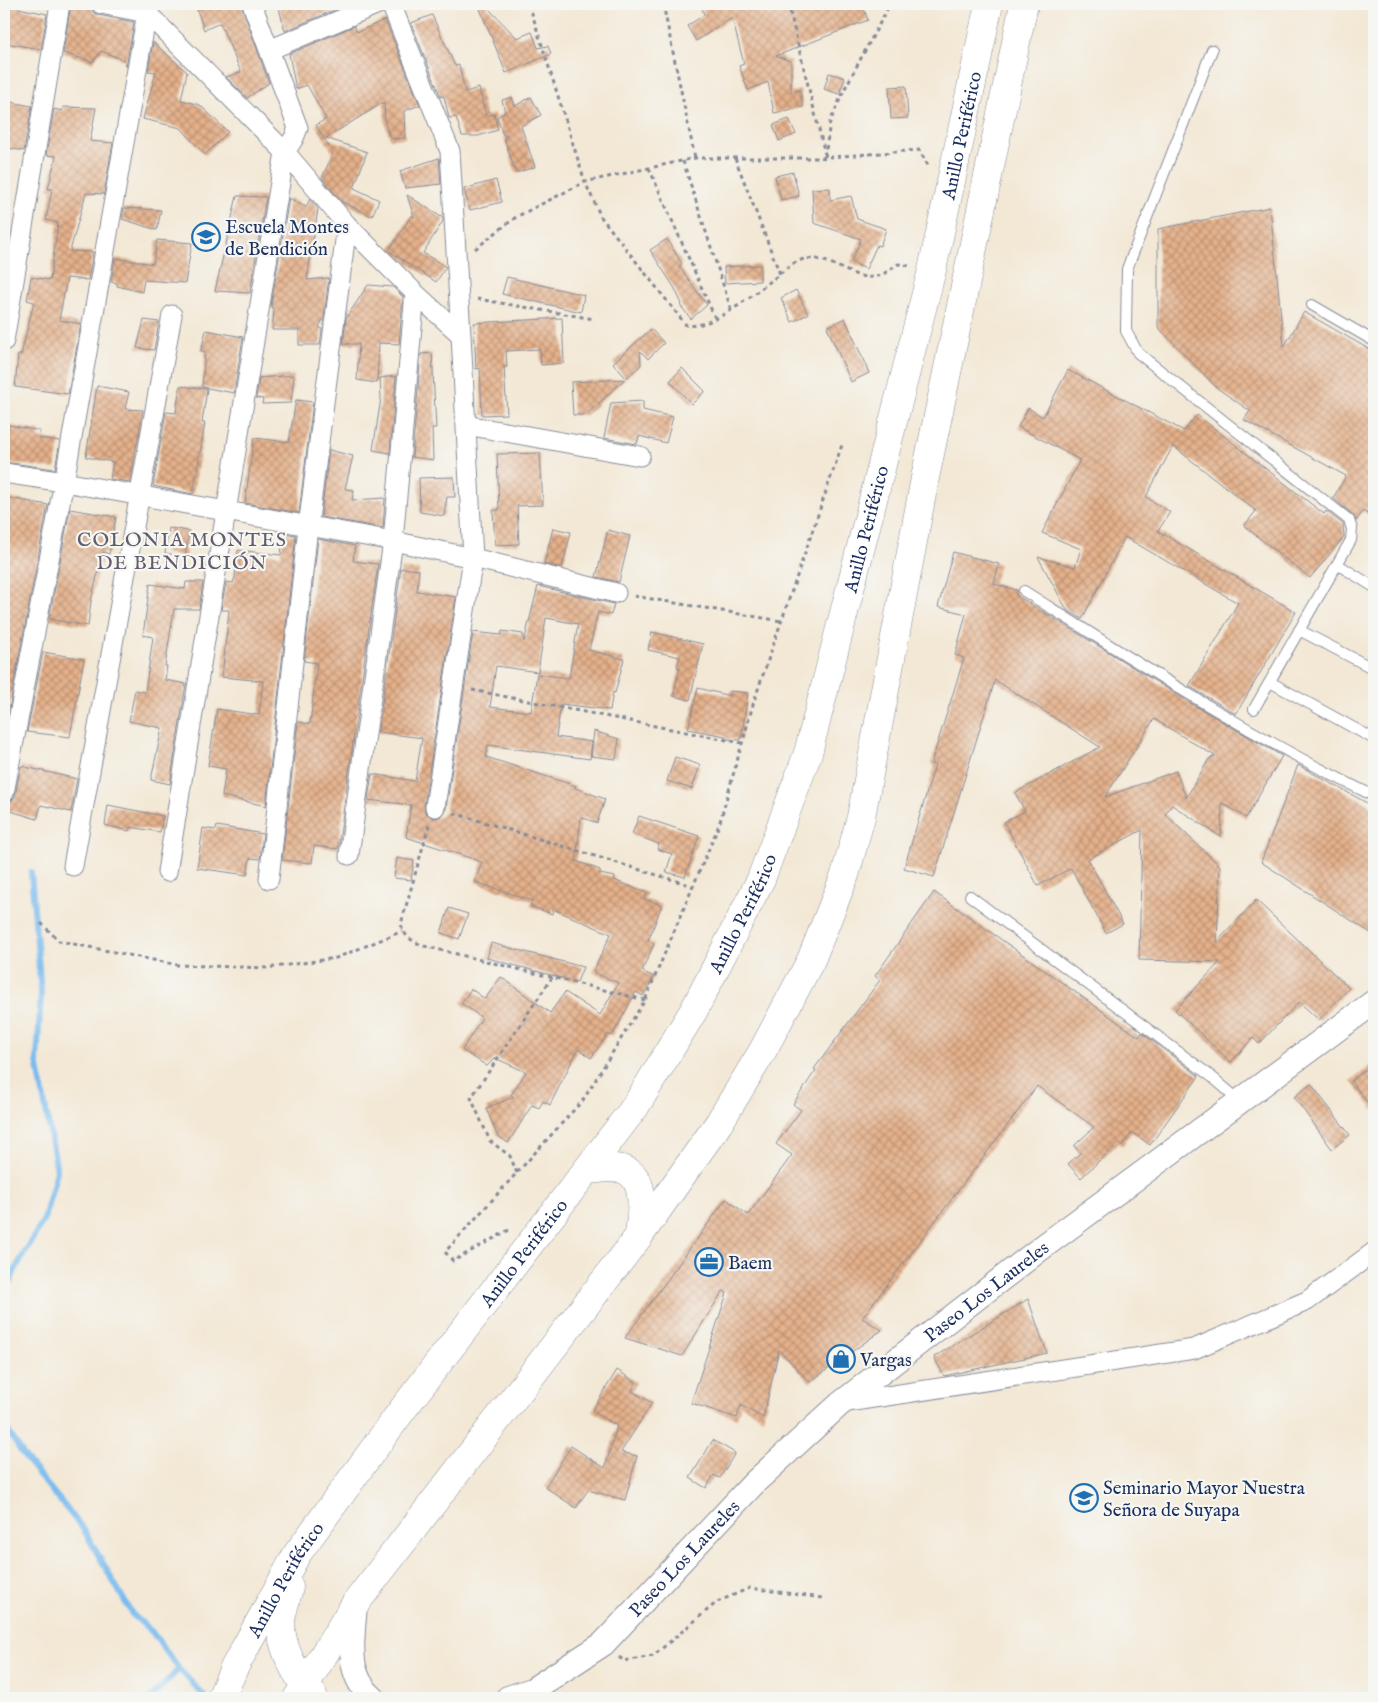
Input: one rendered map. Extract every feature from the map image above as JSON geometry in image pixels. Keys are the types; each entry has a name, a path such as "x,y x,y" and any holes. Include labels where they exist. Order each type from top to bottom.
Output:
{"highway":[{"name":"Anillo Periférico","path":"221,1698 234,1668 298,1554 424,1383 589,1170 634,1108 690,1018 761,880 808,753 932,270 989,4"},
{"name":"Anillo Periférico","path":"306,1694 355,1604 639,1236 719,1123 762,1052 811,960 845,875 862,817 925,478 1024,4"},
{"path":"589,1170 624,1169 635,1177 642,1201 639,1236"},
{"path":"298,1554 281,1621 287,1654 306,1694"}],"street":[{"path":"4,341 60,4"},
{"path":"101,4 147,13 285,152 347,225 415,293 461,335"},
{"path":"167,872 285,152 298,128 252,4"},
{"path":"269,50 378,4"},
{"path":"391,4 450,151 460,296 473,558 434,807"},
{"path":"4,793 64,482 147,13"},
{"path":"268,879 308,527 347,225"},
{"path":"349,855 393,540 415,293"},
{"path":"73,866 172,315"},
{"path":"466,425 640,456"},
{"path":"4,473 64,482 308,527 393,540 616,593"},
{"name":"Paseo Los Laureles","path":"508,1698 532,1690 603,1644 755,1482 840,1404 1040,1249 1374,1002"},
{"path":"840,1404 1194,1349 1307,1302 1374,1252"},
{"path":"355,1604 352,1662 364,1690 373,1698"}],"lane":[{"path":"1212,50 1127,269 1126,331 1138,353 1349,520 1352,529 1351,540 1254,709"},
{"path":"1312,305 1374,342"},
{"path":"1337,564 1374,587"},
{"path":"1024,591 1169,682 1329,774 1374,796"},
{"path":"1299,630 1374,669"},
{"path":"1270,682 1374,739"},
{"path":"970,896 1212,1077 1240,1101"}],"path":[{"path":"529,4 585,182 601,218 678,318 686,325 694,327 716,318 750,298 800,260 820,259 863,276 876,277 898,264 932,270"},
{"path":"663,4 695,158"},
{"path":"788,4 825,157"},
{"path":"825,157 830,122 844,90 890,4"},
{"path":"458,262 516,217 585,182 695,158 825,157 919,150 948,199"},
{"path":"734,158 780,274"},
{"path":"683,161 731,309"},
{"path":"649,168 716,318"},
{"path":"460,296 594,319"},
{"path":"511,1229 453,1261 445,1252 583,1100 644,1000 719,825 742,743 781,622 843,442"},
{"path":"616,593 781,622"},
{"path":"454,687 742,743"},
{"path":"644,1000 553,976 424,946 409,940 401,924 434,807 693,886"},
{"path":"41,923 59,940 160,962 178,965 268,968 336,958 403,931"},
{"path":"518,1173 510,1156 490,1141 471,1098 553,976"},
{"path":"603,1644 624,1661 653,1656 717,1602 750,1588 822,1598"}],"building":[{"path":"71,4 90,4 93,12 98,15 134,22 126,67 124,60 101,51 93,62 63,53"},
{"path":"213,4 241,4 269,83 247,98 226,77 241,72 220,23 204,30 197,10"},
{"path":"278,4 346,4 346,5 285,31"},
{"path":"478,4 484,4 517,38 532,32 538,48 548,46 551,54 506,73"},
{"path":"701,4 862,4 868,20 776,56 791,61 791,92 800,90 803,107 774,113 768,82 748,90 739,66 744,64 732,18 696,41 687,26 704,15"},
{"path":"4,5 47,14 41,49 4,43"},
{"path":"432,15 455,66 459,65 465,92 479,88 486,116 494,114 498,130 478,136 462,136 456,117 449,118 444,96 441,97 411,23"},
{"path":"385,20 420,105 404,111 405,138 390,139 385,122 384,102 326,138 367,152 354,188 379,200 372,216 342,202 322,178 333,153 316,125 326,119 307,85 296,89 289,54 354,26 357,32"},
{"path":"153,42 187,72 181,100 200,105 228,132 205,155 181,128 143,119 156,72 148,71"},
{"path":"829,73 845,78 839,94 824,89"},
{"path":"906,86 908,118 891,119 889,87"},
{"path":"512,97 515,106 531,97 541,115 521,126 535,167 516,173 504,138 508,135 503,135 497,117 505,112 502,100"},
{"path":"4,101 32,106 24,151 4,147"},
{"path":"63,107 96,108 90,141 113,143 104,194 86,193 70,251 93,252 88,280 67,278 59,320 81,324 68,394 15,387 18,355 21,355 34,302 27,300 31,277 50,280 58,223 46,220 52,189 48,189 56,156 46,155 54,109 62,111"},
{"path":"789,119 796,134 779,141 773,125"},
{"path":"439,158 441,184 405,188 400,171"},
{"path":"793,172 799,196 781,200 775,176"},
{"path":"496,180 502,202 470,210 464,189"},
{"path":"830,188 830,200 851,196 857,219 886,229 880,246 877,245 866,269 851,262 861,239 814,223 812,189"},
{"path":"407,195 443,218 423,253 446,267 436,282 389,251 411,216 414,217"},
{"path":"237,196 266,197 250,293 215,291"},
{"path":"289,198 306,207 310,199 318,209 307,280 329,278 324,317 319,327 322,329 320,345 299,345 299,330 272,330 274,310 271,306"},
{"path":"1270,207 1284,347 1304,312 1374,352 1374,519 1363,511 1356,521 1353,515 1333,498 1346,476 1244,420 1250,411 1217,388 1158,327 1158,229"},
{"path":"124,208 161,210 157,230 122,219"},
{"path":"667,239 682,264 679,266 707,305 691,319 680,305 682,304 674,287 650,250"},
{"path":"157,240 192,243 185,283 144,280 142,292 117,286 117,283 111,282 115,258 153,264"},
{"path":"760,265 760,281 725,283 724,267"},
{"path":"507,277 584,295 581,312 502,294"},
{"path":"368,285 393,287 403,297 399,344 379,343 377,383 357,380 359,344 343,344 346,318"},
{"path":"796,290 808,314 792,322 781,298"},
{"path":"562,318 564,363 541,365 540,349 506,351 507,367 504,367 507,414 482,415 480,368 476,369 474,323"},
{"path":"845,318 869,373 851,382 827,327"},
{"path":"144,320 159,322 154,350 137,348"},
{"path":"651,329 664,343 648,359 640,351 641,365 626,378 613,363"},
{"path":"206,330 243,337 234,393 202,387 205,351 201,351"},
{"path":"432,353 436,428 432,428 433,460 412,457 421,354"},
{"path":"682,368 705,391 692,404 670,381"},
{"path":"1068,370 1184,431 1197,415 1324,514 1326,511 1343,524 1344,537 1310,578 1244,526 1256,511 1173,446 1146,497 1170,512 1158,531 1296,612 1236,714 1189,686 1238,603 1125,537 1082,619 1067,610 1038,557 1075,567 1081,549 1042,533 1080,460 1018,427 1028,408 1043,417"},
{"path":"294,375 291,403 262,404 263,399 256,398 259,378"},
{"path":"396,376 390,453 373,450 381,398 380,378"},
{"path":"625,379 586,415 573,415 571,382"},
{"path":"97,386 129,392 125,409 143,410 130,482 110,479 113,462 86,457"},
{"path":"180,386 207,389 202,423 205,423 193,494 153,486 166,412 176,413"},
{"path":"296,400 313,402 299,513 245,503 254,438 289,442"},
{"path":"643,401 643,410 673,417 666,443 639,436 637,444 604,438 611,403"},
{"path":"9,425 40,431 39,438 60,441 55,469 4,462"},
{"path":"329,450 353,456 345,489 354,490 352,500 385,498 383,528 321,517"},
{"path":"540,453 543,505 517,506 519,544 495,545 493,510 499,510 497,454"},
{"path":"454,477 455,497 447,497 444,516 420,512 419,478"},
{"path":"4,497 48,505 5,730 4,635 9,615 4,613"},
{"path":"70,509 116,517 109,554 103,552 91,601 88,626 49,619"},
{"path":"169,528 189,531 185,557 165,553"},
{"path":"553,528 571,532 562,568 544,564"},
{"path":"608,530 630,536 619,582 596,577"},
{"path":"283,533 296,535 266,806 222,796 226,769 208,766 217,709 259,715 263,681 222,677 229,610 221,610 226,582 233,583 238,550 281,555"},
{"path":"318,539 355,546 353,561 378,564 338,849 314,846 312,863 282,860 298,722 310,724 317,663 304,661"},
{"path":"953,552 999,564 994,584 1017,590 1016,595 1192,704 1282,756 1246,818 1222,803 1221,837 1172,805 1165,814 1220,866 1217,942 1256,900 1349,988 1319,1020 1299,1002 1259,1044 1253,1038 1231,1062 1175,1010 1220,962 1139,960 1142,830 1088,859 1123,924 1106,933 1071,868 1038,886 1004,822 1025,811 1015,793 1100,747 995,680 934,877 904,868 935,765 931,764 964,658 955,655 966,614 938,607","holes":["1154,719 1215,756 1209,759 1186,798 1176,771 1105,797"]},
{"path":"401,568 419,570 417,591 456,597 424,805 425,812 433,818 440,817 446,809 473,632 501,635 502,631 523,634 524,642 538,586 614,604 611,615 598,612 589,650 624,659 615,693 613,692 610,710 561,704 556,737 592,742 590,759 488,745 486,757 576,786 575,788 605,799 597,823 581,817 576,861 600,870 600,874 615,877 614,880 647,893 644,899 662,905 648,941 654,944 642,971 654,977 643,996 636,992 612,1036 608,1034 591,1058 578,1049 550,1105 543,1101 539,1108 532,1105 508,1143 497,1135 486,1108 514,1097 511,1095 526,1072 495,1058 487,1066 462,1050 482,1018 461,1003 471,989 485,999 501,977 550,1013 565,992 600,1015 618,983 593,972 611,934 553,909 552,914 530,906 533,901 475,882 482,862 406,837 411,805 368,800 372,774 415,781 422,738 378,732","holes":["546,618 578,624 569,678 537,674 531,712 490,707 496,666 538,672"]},
{"path":"186,582 203,582 199,609 174,609 165,666 167,666 165,680 186,684 170,784 151,780 162,728 129,721 135,690 145,692 153,637 143,635 150,584 185,589"},
{"path":"652,632 703,644 690,700 673,696 680,668 677,667 680,657 648,650"},
{"path":"43,652 84,659 70,737 27,732"},
{"path":"698,688 730,696 730,691 748,693 741,740 725,739 725,736 688,729"},
{"path":"594,731 619,739 616,759 591,756"},
{"path":"675,757 700,765 692,789 667,781"},
{"path":"1298,765 1374,807 1374,935 1261,862"},
{"path":"21,766 77,779 71,812 41,805 37,819 4,809 4,804 12,801 15,796"},
{"path":"108,805 163,816 160,832 130,827 129,831 105,825"},
{"path":"639,816 699,836 685,877 666,872 672,854 657,849 659,844 632,834"},
{"path":"217,826 263,834 260,859 250,858 247,875 197,868 203,828 216,830"},
{"path":"397,858 414,861 411,880 394,878"},
{"path":"934,892 1139,1037 1142,1033 1199,1076 1150,1145 1132,1132 1122,1146 1118,1143 1081,1178 1068,1164 1080,1153 1074,1146 1094,1127 1037,1086 862,1318 882,1330 810,1382 779,1350 763,1418 741,1405 737,1418 691,1403 727,1293 723,1291 682,1356 625,1338 726,1199 748,1215 792,1155 776,1144 801,1110 793,1104 816,1070 814,1069 880,980 875,976"},
{"path":"449,908 468,914 459,939 441,933"},
{"path":"491,943 583,967 577,982 487,958"},
{"path":"1374,1063 1374,1111 1351,1081"},
{"path":"1311,1084 1350,1135 1332,1149 1294,1097"},
{"path":"1028,1299 1047,1353 944,1376 934,1357"},
{"path":"617,1370 636,1382 632,1391 652,1403 621,1452 637,1456 625,1500 588,1490 576,1508 545,1487 571,1446 605,1468 617,1426 592,1411"},
{"path":"713,1440 735,1453 720,1478 714,1475 706,1488 690,1478"}],"waterway":[{"path":"4,1296 16,1268 44,1219 57,1171 37,1061 41,993 31,872"},
{"path":"4,1425 26,1459 84,1530 132,1614 152,1632 179,1669 206,1698"},
{"path":"151,1698 179,1669"}],"place":[{"name":"Escuela Montes de Bendición","path":"206,237"},
{"name":"Baem","path":"709,1262"},
{"name":"Vargas","path":"841,1359"},
{"name":"Seminario Mayor Nuestra Señora de Suyapa","path":"1084,1498"}],"district":[{"name":"COLONIA MONTES DE BENDICIÓN","path":"182,550"}]}
